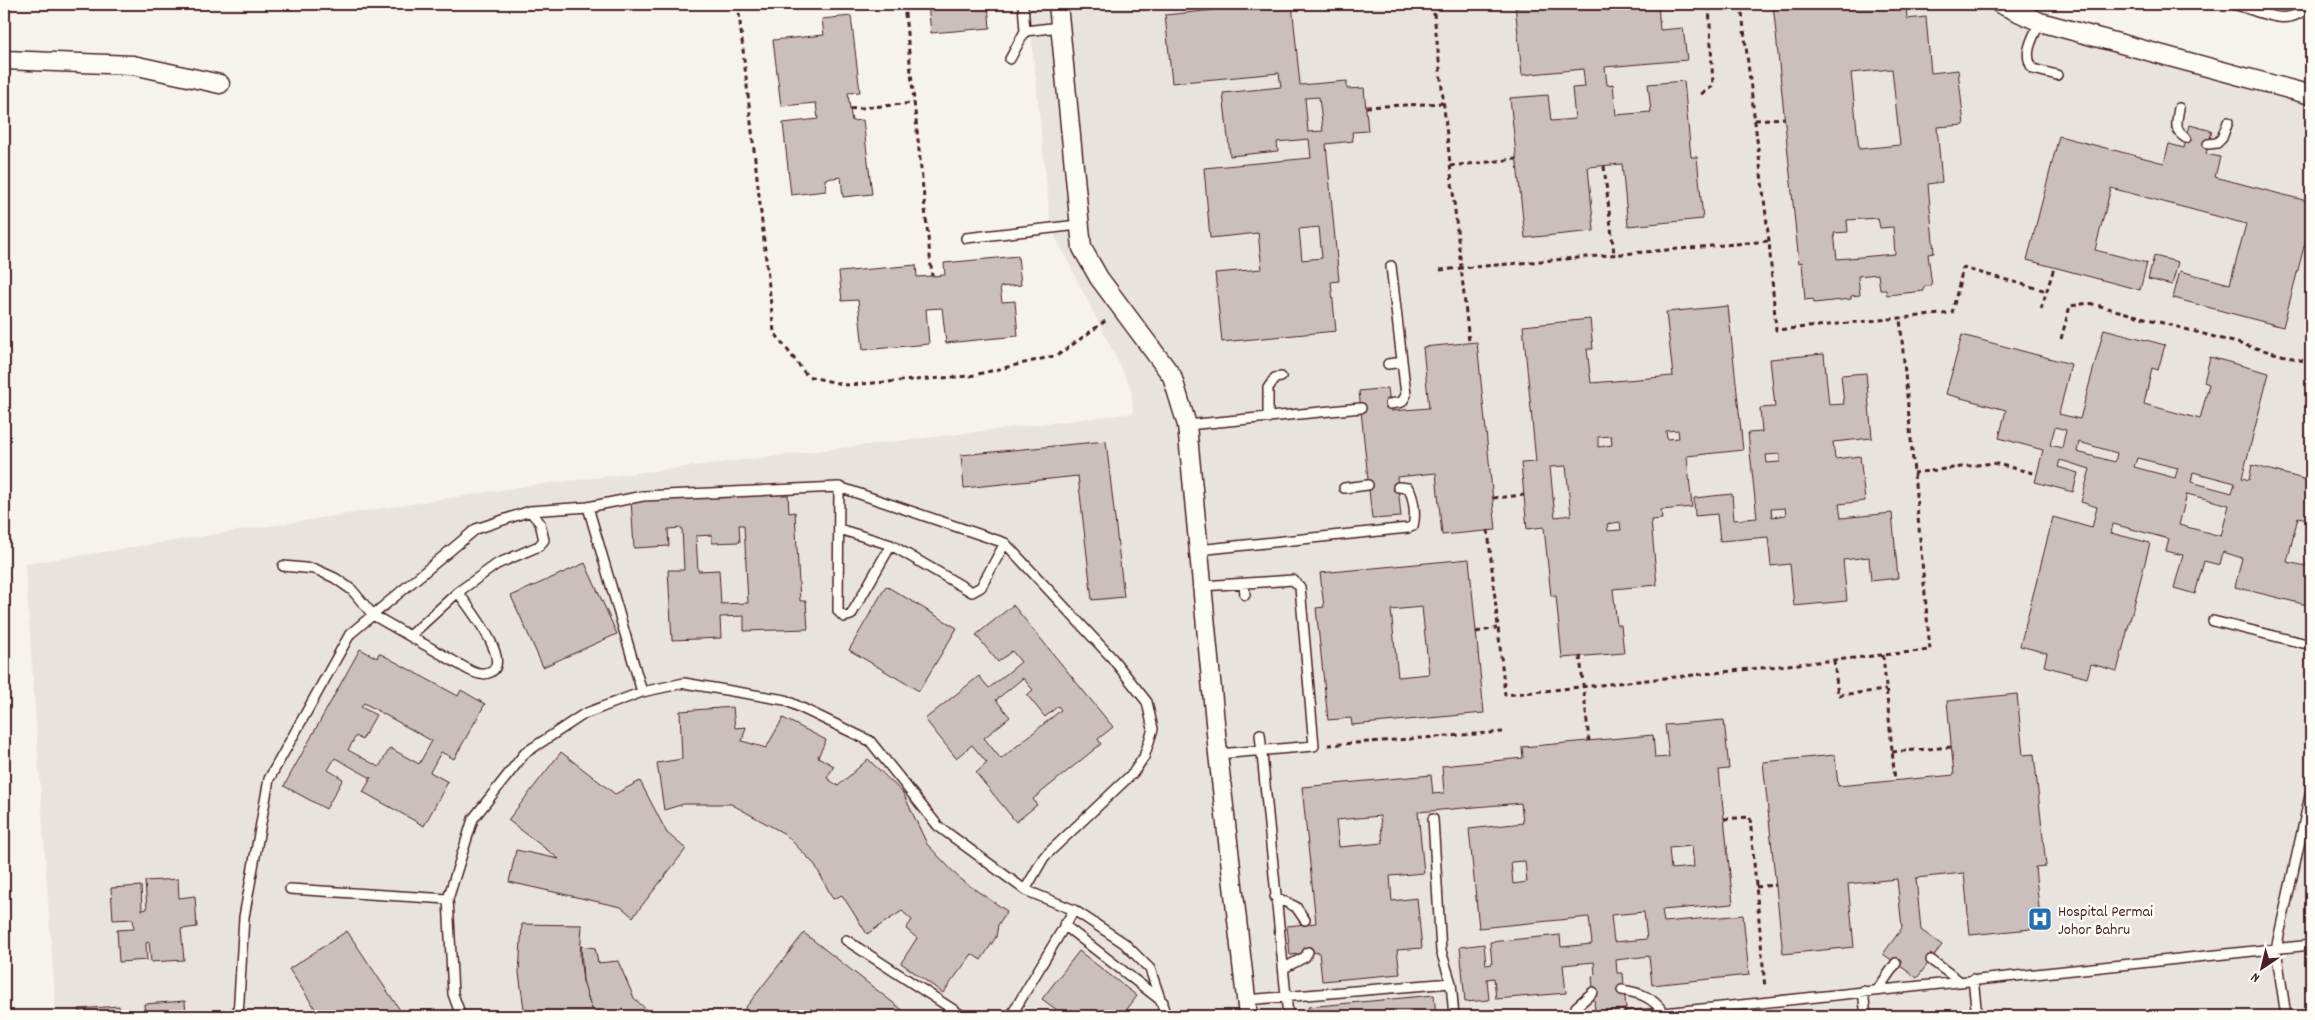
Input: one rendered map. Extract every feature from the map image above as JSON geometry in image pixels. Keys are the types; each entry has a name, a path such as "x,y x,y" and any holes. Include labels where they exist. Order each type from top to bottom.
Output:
{"street":[{"path":"1058,4 1078,225 1082,248 1099,278 1172,376 1187,424 1218,754 1247,1008"},
{"path":"2000,4 2040,22 2311,95"},
{"path":"4,60 133,65 220,84"}],"lane":[{"path":"1010,59 1025,31 1023,4"},
{"path":"2233,4 2250,6 2275,17 2291,18 2303,12 2308,4"},
{"path":"2040,22 2026,55 2028,62 2033,69 2057,75"},
{"path":"1025,31 1060,27"},
{"path":"2179,108 2176,128 2179,134 2186,138"},
{"path":"2208,144 2217,143 2222,138 2228,122"},
{"path":"966,238 1078,225"},
{"path":"1390,404 1402,402 1406,395 1392,266"},
{"path":"1388,364 1402,362"},
{"path":"1268,418 1268,388 1275,378 1281,377"},
{"path":"1187,424 1361,408"},
{"path":"1344,488 1368,485"},
{"path":"839,487 838,612 844,617 851,615 891,545"},
{"path":"238,1016 244,917 270,779 350,634 476,530 530,511 588,507 643,496 839,487 1005,543 1118,665 1147,702 1153,728 1144,757 1133,773 1044,857 1025,890"},
{"path":"1198,550 1408,528 1413,526 1414,521 1412,493 1408,488 1398,487"},
{"path":"588,507 642,692"},
{"path":"410,636 458,592 497,564 539,546 544,540 540,522 530,511"},
{"path":"839,530 891,545 972,592 981,587 1005,543"},
{"path":"283,566 315,568 335,578 352,590 373,615 478,674 486,674 494,670 497,652 458,592"},
{"path":"1202,586 1293,580 1300,587 1314,746 1218,754"},
{"path":"1244,584 1245,595"},
{"path":"2213,621 2311,645"},
{"path":"461,1016 453,994 448,899 473,819 525,753 584,714 642,692 684,683 785,700 870,741 938,826 1025,890 1074,910 1124,943 1150,969 1163,1002 1166,1016"},
{"path":"1260,734 1288,1016"},
{"path":"2286,1016 2276,949 2311,791"},
{"path":"1433,819 1441,951 1451,983 1454,1016"},
{"path":"290,889 448,899"},
{"path":"1275,897 1296,907 1305,920"},
{"path":"1011,1016 1074,910"},
{"path":"1064,925 1163,1002"},
{"path":"846,940 963,1016"},
{"path":"1627,1016 1664,1014 1958,980 2311,945"},
{"path":"1284,968 1305,957 1308,952"},
{"path":"1931,960 1958,980"},
{"path":"1878,989 1896,963"},
{"path":"1973,979 1977,1016"},
{"path":"1247,1008 1286,996 1451,983"},
{"path":"1622,990 1641,993 1655,1001 1664,1014"},
{"path":"1863,991 1866,1016"},
{"path":"1574,1016 1576,1007 1592,992"}],"path":[{"path":"738,4 774,332 807,376 846,385 970,376 1058,355 1123,309"},
{"path":"904,4 932,276"},
{"path":"1433,4 1469,342"},
{"path":"1701,94 1713,86 1709,4"},
{"path":"1741,4 1769,241 1776,330 1952,312 1963,268 2047,291"},
{"path":"850,109 914,103"},
{"path":"1366,107 1444,103"},
{"path":"1755,120 1784,118"},
{"path":"1450,166 1516,159"},
{"path":"1604,166 1614,254"},
{"path":"1440,270 1769,241"},
{"path":"2041,309 2054,268"},
{"path":"2061,339 2070,306 2089,302 2311,363"},
{"path":"1488,530 1505,695 1930,650 1912,473 1900,318"},
{"path":"1912,473 1993,463 2037,474"},
{"path":"1493,498 1524,495"},
{"path":"1476,632 1498,628"},
{"path":"1883,655 1895,781"},
{"path":"1580,656 1589,741"},
{"path":"1834,660 1838,695 1886,690"},
{"path":"1314,746 1503,732"},
{"path":"1892,752 1951,747"},
{"path":"1724,819 1750,817 1767,1002"},
{"path":"1756,887 1776,885"}],"shaded area":[{"name":"Hospital Permai Johor Bahru","path":"1028,4 1986,4 2035,32 2311,105 2311,1016 56,1016 25,564 526,486 1133,413 1131,388 1051,228"}],"building":[{"path":"928,4 988,4 990,28 931,33"},
{"path":"1214,4 1253,4 1253,6 1292,4 1300,85 1347,81 1347,89 1364,88 1368,131 1352,132 1353,141 1326,144 1339,281 1331,282 1336,331 1222,342 1215,273 1262,269 1258,233 1210,238 1204,168 1311,158 1309,139 1277,142 1278,151 1230,156 1223,93 1281,87 1279,73 1172,83 1165,15 1215,10","holes":["1319,97 1323,131 1308,132 1305,98","1319,227 1322,258 1302,260 1299,229"]},
{"path":"1515,4 1658,4 1660,30 1683,28 1687,60 1605,67 1607,85 1613,84 1616,115 1651,112 1648,84 1684,81 1691,157 1697,157 1703,219 1628,226 1622,164 1588,167 1594,231 1525,238 1510,98 1548,95 1551,121 1575,119 1572,88 1585,87 1583,69 1522,75"},
{"path":"1773,4 1906,4 1907,19 1926,17 1931,73 1958,70 1964,125 1937,127 1942,182 1928,184 1934,253 1928,254 1932,286 1924,286 1924,291 1887,295 1886,290 1880,290 1878,274 1858,276 1860,295 1851,296 1851,299 1814,303 1813,299 1805,300 1802,262 1799,263","holes":["1892,69 1900,145 1859,149 1851,73","1878,218 1880,228 1893,227 1895,254 1837,259 1834,233 1848,232 1847,220"]},
{"path":"851,16 860,92 848,93 852,121 863,120 872,194 843,197 841,177 825,179 826,191 791,195 783,123 818,119 816,103 781,106 773,40 824,35 822,19"},
{"path":"2190,125 2212,131 2206,154 2220,157 2215,177 2311,202 2311,220 2283,327 2173,298 2180,271 2230,284 2246,224 2111,188 2095,250 2147,263 2140,290 2027,260 2059,136 2164,163 2169,144 2184,148"},
{"path":"1018,256 1021,285 1000,287 1002,302 1015,301 1018,336 946,343 942,308 926,309 929,344 863,350 858,300 842,301 839,272 916,265 917,277 945,275 944,263"},
{"path":"2154,256 2178,262 2172,285 2148,279"},
{"path":"1728,306 1743,450 1687,456 1692,507 1661,510 1662,519 1651,520 1657,585 1613,589 1617,625 1621,625 1624,653 1562,658 1556,596 1551,596 1544,527 1527,529 1521,463 1536,462 1523,326 1590,319 1593,349 1587,349 1591,383 1673,376 1666,312","holes":["1678,430 1679,438 1667,439 1666,431","1611,436 1612,445 1598,447 1598,437","1566,466 1571,515 1555,517 1550,467","1620,522 1621,530 1608,531 1607,524"]},
{"path":"2104,329 2165,345 2158,370 2152,368 2144,404 2200,419 2209,384 2204,382 2210,357 2269,373 2242,478 2249,480 2252,465 2311,481 2311,520 2298,517 2287,562 2306,566 2308,557 2311,558 2311,587 2307,605 2235,587 2242,558 2223,552 2220,565 2204,561 2195,594 2174,588 2183,555 2166,551 2169,539 2113,524 2111,533 2150,543 2117,671 2091,664 2087,678 2044,666 2047,653 2020,646 2053,517 2092,528 2097,507 2081,502 2090,469 2060,460 2058,467 2078,473 2073,492 2035,482 2043,450 1999,438 2006,410 1946,394 1962,335 2071,364 2059,414 2080,419","holes":["2055,427 2066,430 2062,448 2050,445","2079,442 2117,453 2115,462 2077,452","2137,458 2178,468 2175,478 2134,467","2193,472 2235,483 2232,493 2191,482","2187,494 2229,505 2221,536 2179,525"]},
{"path":"1477,342 1496,530 1442,535 1436,473 1397,477 1401,517 1372,519 1359,391 1388,388 1391,411 1429,408 1423,347"},
{"path":"1824,354 1829,405 1844,404 1841,375 1866,373 1872,438 1833,442 1835,459 1860,456 1865,501 1839,504 1841,518 1892,513 1898,578 1871,581 1869,557 1843,560 1847,601 1794,606 1790,564 1771,566 1768,537 1720,541 1717,514 1695,516 1694,498 1732,494 1734,520 1757,518 1748,433 1762,432 1760,408 1775,407 1770,359","holes":["1780,454 1780,462 1767,463 1766,455","1785,508 1786,515 1772,517 1771,509"]},
{"path":"1106,441 1124,597 1092,600 1078,476 964,488 961,455"},
{"path":"788,493 789,513 795,512 800,601 806,601 808,629 744,631 744,616 720,617 721,638 672,640 668,570 684,570 682,528 668,529 669,546 634,548 631,500","holes":["739,525 744,525 748,603 721,604 719,570 698,571 696,536 712,535 712,543 740,542"]},
{"path":"1469,559 1484,713 1352,725 1351,718 1328,720 1316,608 1324,607 1320,573","holes":["1422,607 1429,674 1398,677 1391,610"]},
{"path":"585,563 617,634 543,667 511,596"},
{"path":"886,586 957,628 919,691 849,650"},
{"path":"1013,605 1113,727 1098,739 1101,744 1033,799 1037,805 1016,822 976,773 987,763 972,745 956,758 925,719 979,676 989,688 1021,662 1012,651 998,662 976,635","holes":["1023,678 1033,690 1027,695 1045,717 1058,706 1061,710 1001,759 984,738 1010,717 996,700"]},
{"path":"360,649 377,658 379,653 458,696 461,690 485,704 454,759 441,752 430,772 448,782 424,826 363,792 371,778 335,758 328,770 343,779 326,809 284,786","holes":["364,703 432,741 419,764 390,748 379,767 348,750 356,736 362,740 376,715 361,707"]},
{"path":"2017,694 2023,755 2034,754 2046,866 2035,867 2041,928 1970,935 1964,873 1916,878 1921,930 1942,945 1917,978 1883,954 1902,928 1897,879 1848,884 1854,947 1783,954 1763,762 1835,755 1838,786 1954,775 1947,701"},
{"path":"733,707 735,728 746,727 742,741 766,748 783,718 826,740 818,757 834,766 827,778 838,786 868,759 903,793 927,844 961,880 1007,911 998,925 996,937 981,960 972,954 943,993 901,963 917,938 906,929 912,920 902,911 867,934 842,895 833,899 815,865 785,834 731,804 684,804 664,810 657,763 682,759 680,711"},
{"path":"1724,720 1729,769 1719,770 1733,904 1662,910 1664,922 1743,915 1749,975 1652,985 1649,956 1616,960 1617,973 1623,973 1626,1009 1595,1012 1592,976 1595,975 1594,962 1563,965 1566,993 1496,999 1494,978 1487,979 1489,1000 1465,1002 1460,947 1484,944 1486,965 1492,964 1490,942 1560,935 1561,947 1592,944 1589,917 1479,928 1469,829 1523,823 1521,803 1418,812 1424,873 1390,876 1392,901 1417,898 1422,948 1397,950 1400,974 1322,981 1319,952 1290,955 1287,926 1316,923 1302,787 1431,775 1433,794 1444,793 1442,766 1523,758 1522,747 1653,735 1655,758 1669,757 1665,725","holes":["1380,816 1383,843 1339,847 1336,820","1692,846 1694,867 1671,869 1669,848","1525,861 1527,882 1513,884 1511,862","1644,912 1647,939 1614,942 1611,915"]},
{"path":"561,752 615,794 640,781 667,833 686,849 633,917 621,907 509,882 516,850 559,859 508,820"},
{"path":"178,879 179,898 195,896 197,927 181,929 184,960 151,962 149,942 146,943 147,960 119,962 117,930 134,929 133,919 113,920 111,888 141,886 142,910 147,909 145,881"},
{"path":"522,924 582,925 580,956 583,981 591,1007 598,1016 525,1016 519,973"},
{"path":"347,931 404,1016 320,1016 289,969"},
{"path":"804,933 910,1016 739,1016"},
{"path":"581,946 595,948 598,963 618,961 634,998 653,1016 598,1016 591,1007 583,981"},
{"path":"1079,951 1137,996 1122,1016 1065,1016 1042,999"},
{"path":"1434,995 1436,1016 1309,1016 1308,1007"},
{"path":"185,1001 186,1016 145,1016 144,1004"},
{"path":"119,1006 120,1016 80,1016 79,1009"}],"place":[{"name":"Hospital Permai Johor Bahru","path":"2040,919"}]}
